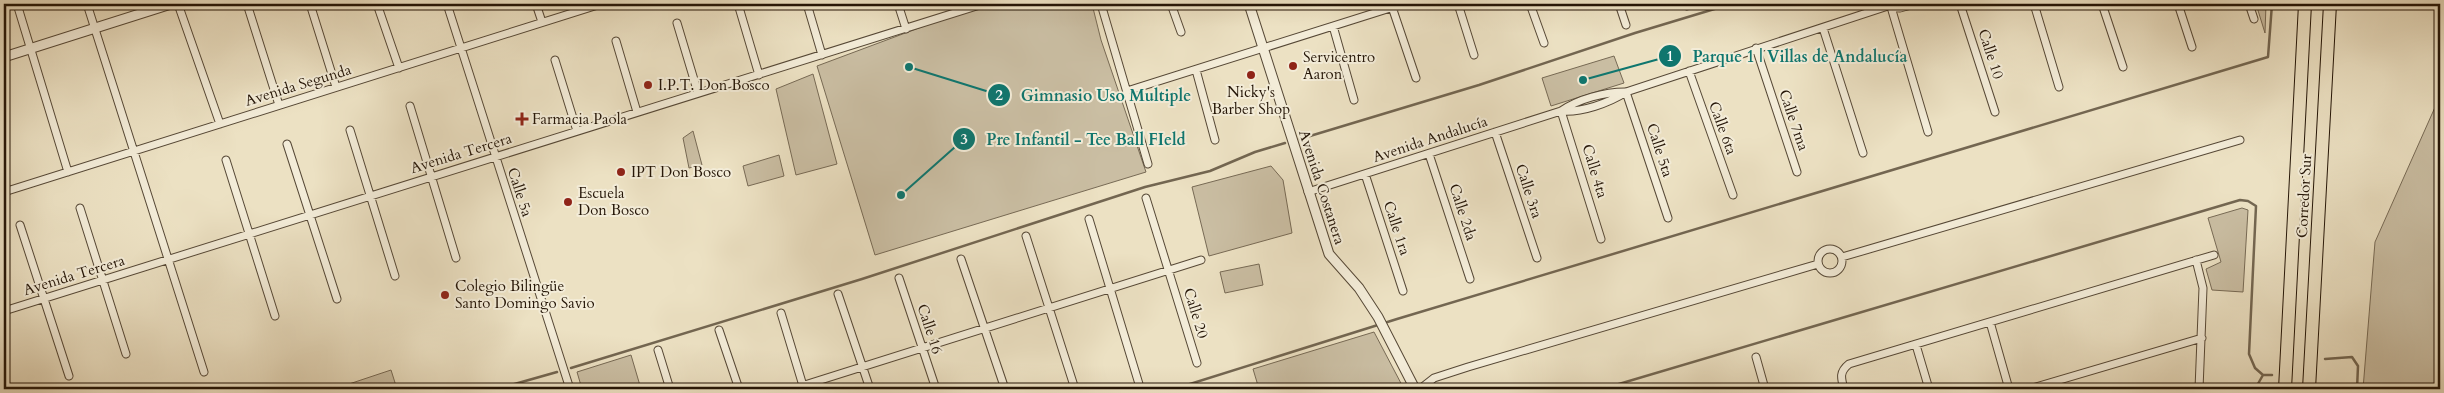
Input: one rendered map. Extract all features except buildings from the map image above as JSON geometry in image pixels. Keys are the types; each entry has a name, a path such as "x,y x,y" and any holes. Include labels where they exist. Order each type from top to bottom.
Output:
{"highway":[{"name":"Corredor Sur","path":"2285,389 2305,4"},
{"name":"Corredor Sur","path":"2309,389 2330,4"}],"street":[{"path":"17,4 68,172"},
{"path":"88,4 204,372"},
{"path":"4,57 171,4"},
{"path":"178,4 220,124"},
{"path":"247,4 279,105"},
{"path":"310,4 336,87"},
{"path":"377,4 399,68"},
{"name":"Calle 5a","path":"447,4 494,157 570,389"},
{"path":"536,4 542,22"},
{"name":"Avenida Segunda","path":"5,192 601,4"},
{"path":"738,4 759,75"},
{"path":"807,4 822,55"},
{"path":"898,4 906,29"},
{"name":"Avenida Tercera","path":"4,312 906,29 967,6 983,4"},
{"path":"1101,4 1148,164"},
{"path":"1171,4 1181,32"},
{"name":"Avenida Costanera","path":"1249,4 1329,254 1359,288 1378,317 1415,389"},
{"path":"1127,91 1403,4"},
{"path":"1458,4 1474,55"},
{"path":"1530,4 1544,43"},
{"path":"1619,4 1626,25"},
{"name":"Avenida Andalucía","path":"1308,192 1561,111 1571,104 1613,92 1626,92 1756,48 1893,5 1900,8 1915,4"},
{"name":"Calle 10","path":"1960,4 1995,112"},
{"path":"2034,4 2059,87"},
{"path":"2102,4 2123,67"},
{"path":"2178,4 2192,47"},
{"path":"2249,4 2254,20"},
{"path":"1893,5 1928,132"},
{"path":"1392,7 1416,78"},
{"path":"677,23 698,93"},
{"path":"1333,26 1354,100"},
{"path":"1823,28 1863,153"},
{"path":"616,41 637,112"},
{"name":"Calle 7ma","path":"1756,48 1797,172"},
{"path":"555,60 577,131"},
{"path":"1196,70 1215,140"},
{"name":"Calle 6ta","path":"1689,70 1732,195"},
{"name":"Calle 5ta","path":"1626,92 1668,218"},
{"path":"410,106 456,258"},
{"name":"Calle 4ta","path":"1561,111 1601,239"},
{"path":"350,130 395,276"},
{"name":"Calle 3ra","path":"1495,132 1537,258"},
{"path":"1842,257 2240,140"},
{"path":"287,144 337,298"},
{"name":"Calle 2da","path":"1429,154 1470,279"},
{"path":"226,160 274,316"},
{"name":"Calle 1ra","path":"1364,174 1403,291"},
{"path":"4,181 5,192"},
{"name":"Calle 20","path":"1146,198 1197,363"},
{"path":"80,208 126,354"},
{"path":"1088,219 1139,384"},
{"path":"20,225 69,376"},
{"path":"1026,236 1076,389"},
{"path":"1818,264 1821,253 1827,250 1834,250 1842,257"},
{"path":"1844,389 1841,378 1842,370 1849,364 2214,255"},
{"path":"1818,264 1826,273 1834,273 1840,269 1842,257"},
{"path":"961,259 1005,389"},
{"path":"792,389 804,387 1201,260"},
{"path":"2196,260 2203,288 2199,389"},
{"path":"1420,389 1434,378 1468,367 1818,264"},
{"name":"Calle 16","path":"899,278 936,389"},
{"path":"838,294 870,389"},
{"path":"781,313 804,387"},
{"path":"1990,322 2010,389"},
{"path":"719,330 739,389"},
{"path":"2029,389 2202,338"},
{"path":"1916,345 1929,389"},
{"path":"658,350 670,389"},
{"path":"1756,357 1765,389"},
{"path":"4,381 7,389"}],"shaded area":[{"path":"983,4 1092,4 1101,40 1146,172 875,255 817,66"},
{"path":"2256,4 2266,4 2265,33"},
{"path":"1614,56 1624,83 1551,106 1542,78"},
{"path":"813,74 837,164 796,175 776,89"},
{"path":"2440,96 2440,389 2363,389 2375,242"},
{"path":"693,131 702,165 689,168 683,138"},
{"path":"779,155 784,176 748,186 743,166"},
{"path":"1271,166 1283,180 1292,233 1209,256 1192,187"},
{"path":"2242,208 2248,210 2243,292 2212,290 2206,269 2221,262 2208,218"},
{"path":"1259,264 1263,285 1225,293 1220,272"},
{"path":"1374,332 1404,389 1259,389 1253,369"},
{"path":"631,355 641,389 582,389 577,372"},
{"path":"391,370 397,389 344,389 343,386"}],"waterway":[{"path":"1300,139 1479,85 1635,33 1731,4"},
{"path":"1174,389 1397,319 2268,57 2272,4"},
{"path":"571,368 862,279 1145,187 1210,171 1255,152 1285,143"},
{"path":"1602,389 2240,200 2248,201 2256,206 2249,354 2255,368 2263,375 2272,375"},
{"path":"2325,359 2352,357 2358,366 2357,389"},
{"path":"497,389 557,372"},
{"path":"2255,389 2263,375"}],"place":[{"name":"Servicentro Aaron","path":"1293,66"},
{"name":"Gimnasio Uso Multiple","path":"909,67"},
{"name":"Nicky's Barber Shop","path":"1251,75"},
{"name":"Parque 1 | Villas de Andalucía","path":"1583,80"},
{"name":"I.P.T. Don Bosco","path":"648,85"},
{"name":"Farmacia Paola","path":"522,119"},
{"name":"IPT Don Bosco","path":"621,172"},
{"name":"Pre Infantil - Tee Ball FIeld","path":"901,195"},
{"name":"Escuela Don Bosco","path":"568,202"},
{"name":"Colegio Bilingüe Santo Domingo Savio","path":"445,295"}]}
